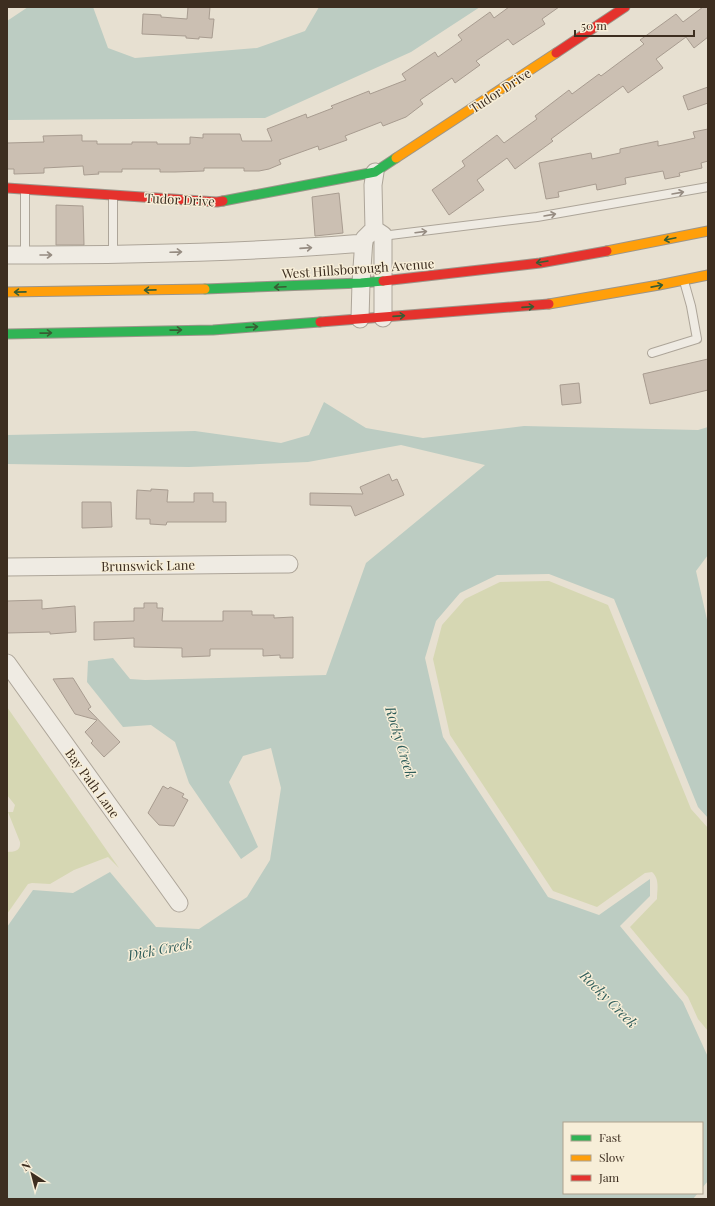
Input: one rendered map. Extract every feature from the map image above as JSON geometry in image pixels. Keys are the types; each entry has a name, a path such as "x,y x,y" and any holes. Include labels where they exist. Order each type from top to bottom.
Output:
{"main road":[{"name":"Tudor Drive","path":"7,188 217,202 375,172 625,7"},
{"name":"West Hillsborough Avenue","path":"7,292 226,289 384,281 540,263 708,231"},
{"path":"7,334 213,330 546,305 659,286 708,275"}],"street":[{"path":"375,172 373,186 374,236 384,281 383,318"},
{"path":"7,255 113,255 305,248 374,236"},
{"path":"360,319 361,283 374,236"},
{"name":"Brunswick Lane","path":"7,567 289,564"},
{"name":"Bay Path Lane","path":"7,663 180,903"}],"lane":[{"path":"374,236 537,217 708,187"},
{"path":"25,189 25,255"},
{"path":"113,195 113,255"},
{"path":"652,353 697,338 684,280"}],"green space":[{"path":"549,581 608,605 691,809 708,828 708,1031 698,1019 688,997 630,927 657,899 658,885 655,875 652,872 645,873 597,907 553,891 450,735 433,659 442,625 465,599 500,582"},
{"path":"7,707 119,868 108,857 74,870 50,884 28,884 7,914 7,852 17,850 20,847 20,842 8,812 13,812 15,805 7,795"}],"water":[{"path":"28,7 93,7 108,48 135,58 257,48 305,31 319,7 480,7 411,52 265,118 7,120 7,21"},
{"path":"324,402 366,428 423,438 524,426 698,430 708,427 708,555 696,571 708,624 708,818 698,807 614,599 549,574 497,575 460,593 436,621 425,658 443,737 548,897 599,915 650,879 650,896 620,926 683,1002 708,1057 708,1181 703,1187 703,1122 563,1122 563,1194 697,1194 693,1199 7,1199 7,927 33,890 73,893 110,872 156,927 199,929 247,897 270,860 281,788 271,748 243,756 229,782 258,847 241,859 189,783 175,742 151,725 123,727 87,682 88,661 113,658 130,679 145,680 326,675 366,563 485,465 401,445 308,462 189,467 7,464 7,435 195,431 281,443 309,435"}],"building":[{"path":"188,7 210,7 209,19 214,19 212,38 199,37 199,39 186,38 186,36 142,34 143,14 187,19"},
{"path":"509,7 559,7 542,19 545,24 513,45 508,39 476,61 480,65 455,83 452,78 420,100 423,104 406,117 383,126 381,122 345,136 347,140 319,150 318,146 279,160 281,164 269,169 244,171 244,168 204,168 204,171 160,172 160,169 122,169 122,172 98,172 99,174 84,175 83,166 44,168 44,173 14,174 14,169 7,169 7,143 44,142 43,136 82,135 82,141 97,141 97,144 157,142 157,144 190,144 190,137 203,138 203,134 240,134 242,141 272,141 267,129 306,114 307,118 333,108 331,106 369,91 370,94 406,80 402,74 435,52 438,57 462,40 458,35 490,12 494,18"},
{"path":"703,7 708,7 708,37 694,48 686,37 656,59 663,68 628,93 623,86 551,139 553,141 515,169 507,158 477,180 484,190 449,215 432,190 465,166 462,161 497,135 504,143 537,119 535,116 569,90 572,94 599,74 601,76 644,44 640,40 676,14 683,22"},
{"path":"708,87 708,103 688,110 683,96"},
{"path":"708,129 708,161 701,163 702,168 679,173 680,176 665,179 663,171 625,178 626,184 597,190 596,184 558,192 559,197 546,199 539,163 591,153 592,159 620,153 620,149 658,141 658,146 673,143 695,138 693,132"},
{"path":"339,193 343,233 315,236 312,197"},
{"path":"56,205 83,206 84,245 56,245"},
{"path":"708,359 708,390 650,404 643,374"},
{"path":"579,383 581,403 562,405 560,385"},
{"path":"389,474 392,481 397,479 404,495 355,516 351,506 310,505 310,493 363,494 360,487"},
{"path":"151,489 168,490 167,502 194,502 194,493 213,493 213,502 226,502 226,522 167,522 166,525 150,524 150,519 136,519 137,490 151,491"},
{"path":"82,502 111,502 112,527 82,528"},
{"path":"42,600 42,609 75,606 76,632 50,634 50,632 7,633 7,601"},
{"path":"144,603 157,603 157,608 163,608 162,621 223,621 223,611 252,611 252,615 274,615 274,618 293,617 293,658 280,658 280,655 263,656 263,649 210,649 210,656 182,657 182,648 134,647 134,638 94,640 94,622 134,621 134,608 144,608"},
{"path":"73,678 91,707 88,709 120,742 104,757 91,743 93,741 85,732 97,720 75,714 53,679"},
{"path":"163,786 168,789 170,787 184,794 182,797 188,800 174,826 159,825 148,813"}],"traffic: fast":[{"path":"223,201 375,172 396,158"},
{"path":"205,289 383,281"},
{"path":"7,334 213,330 320,322"}],"traffic: slow":[{"path":"396,158 556,53"},
{"path":"607,251 708,231"},
{"path":"549,304 708,275"},
{"path":"7,292 205,289"}],"traffic: jam":[{"path":"556,53 625,7"},
{"path":"7,188 217,202 223,201"},
{"path":"383,281 540,263 607,251"},
{"path":"320,322 549,304"}],"water label":[{"name":"Rocky Creek","path":"401,742"},
{"name":"Dick Creek","path":"160,949"},
{"name":"Rocky Creek","path":"609,999"}]}
